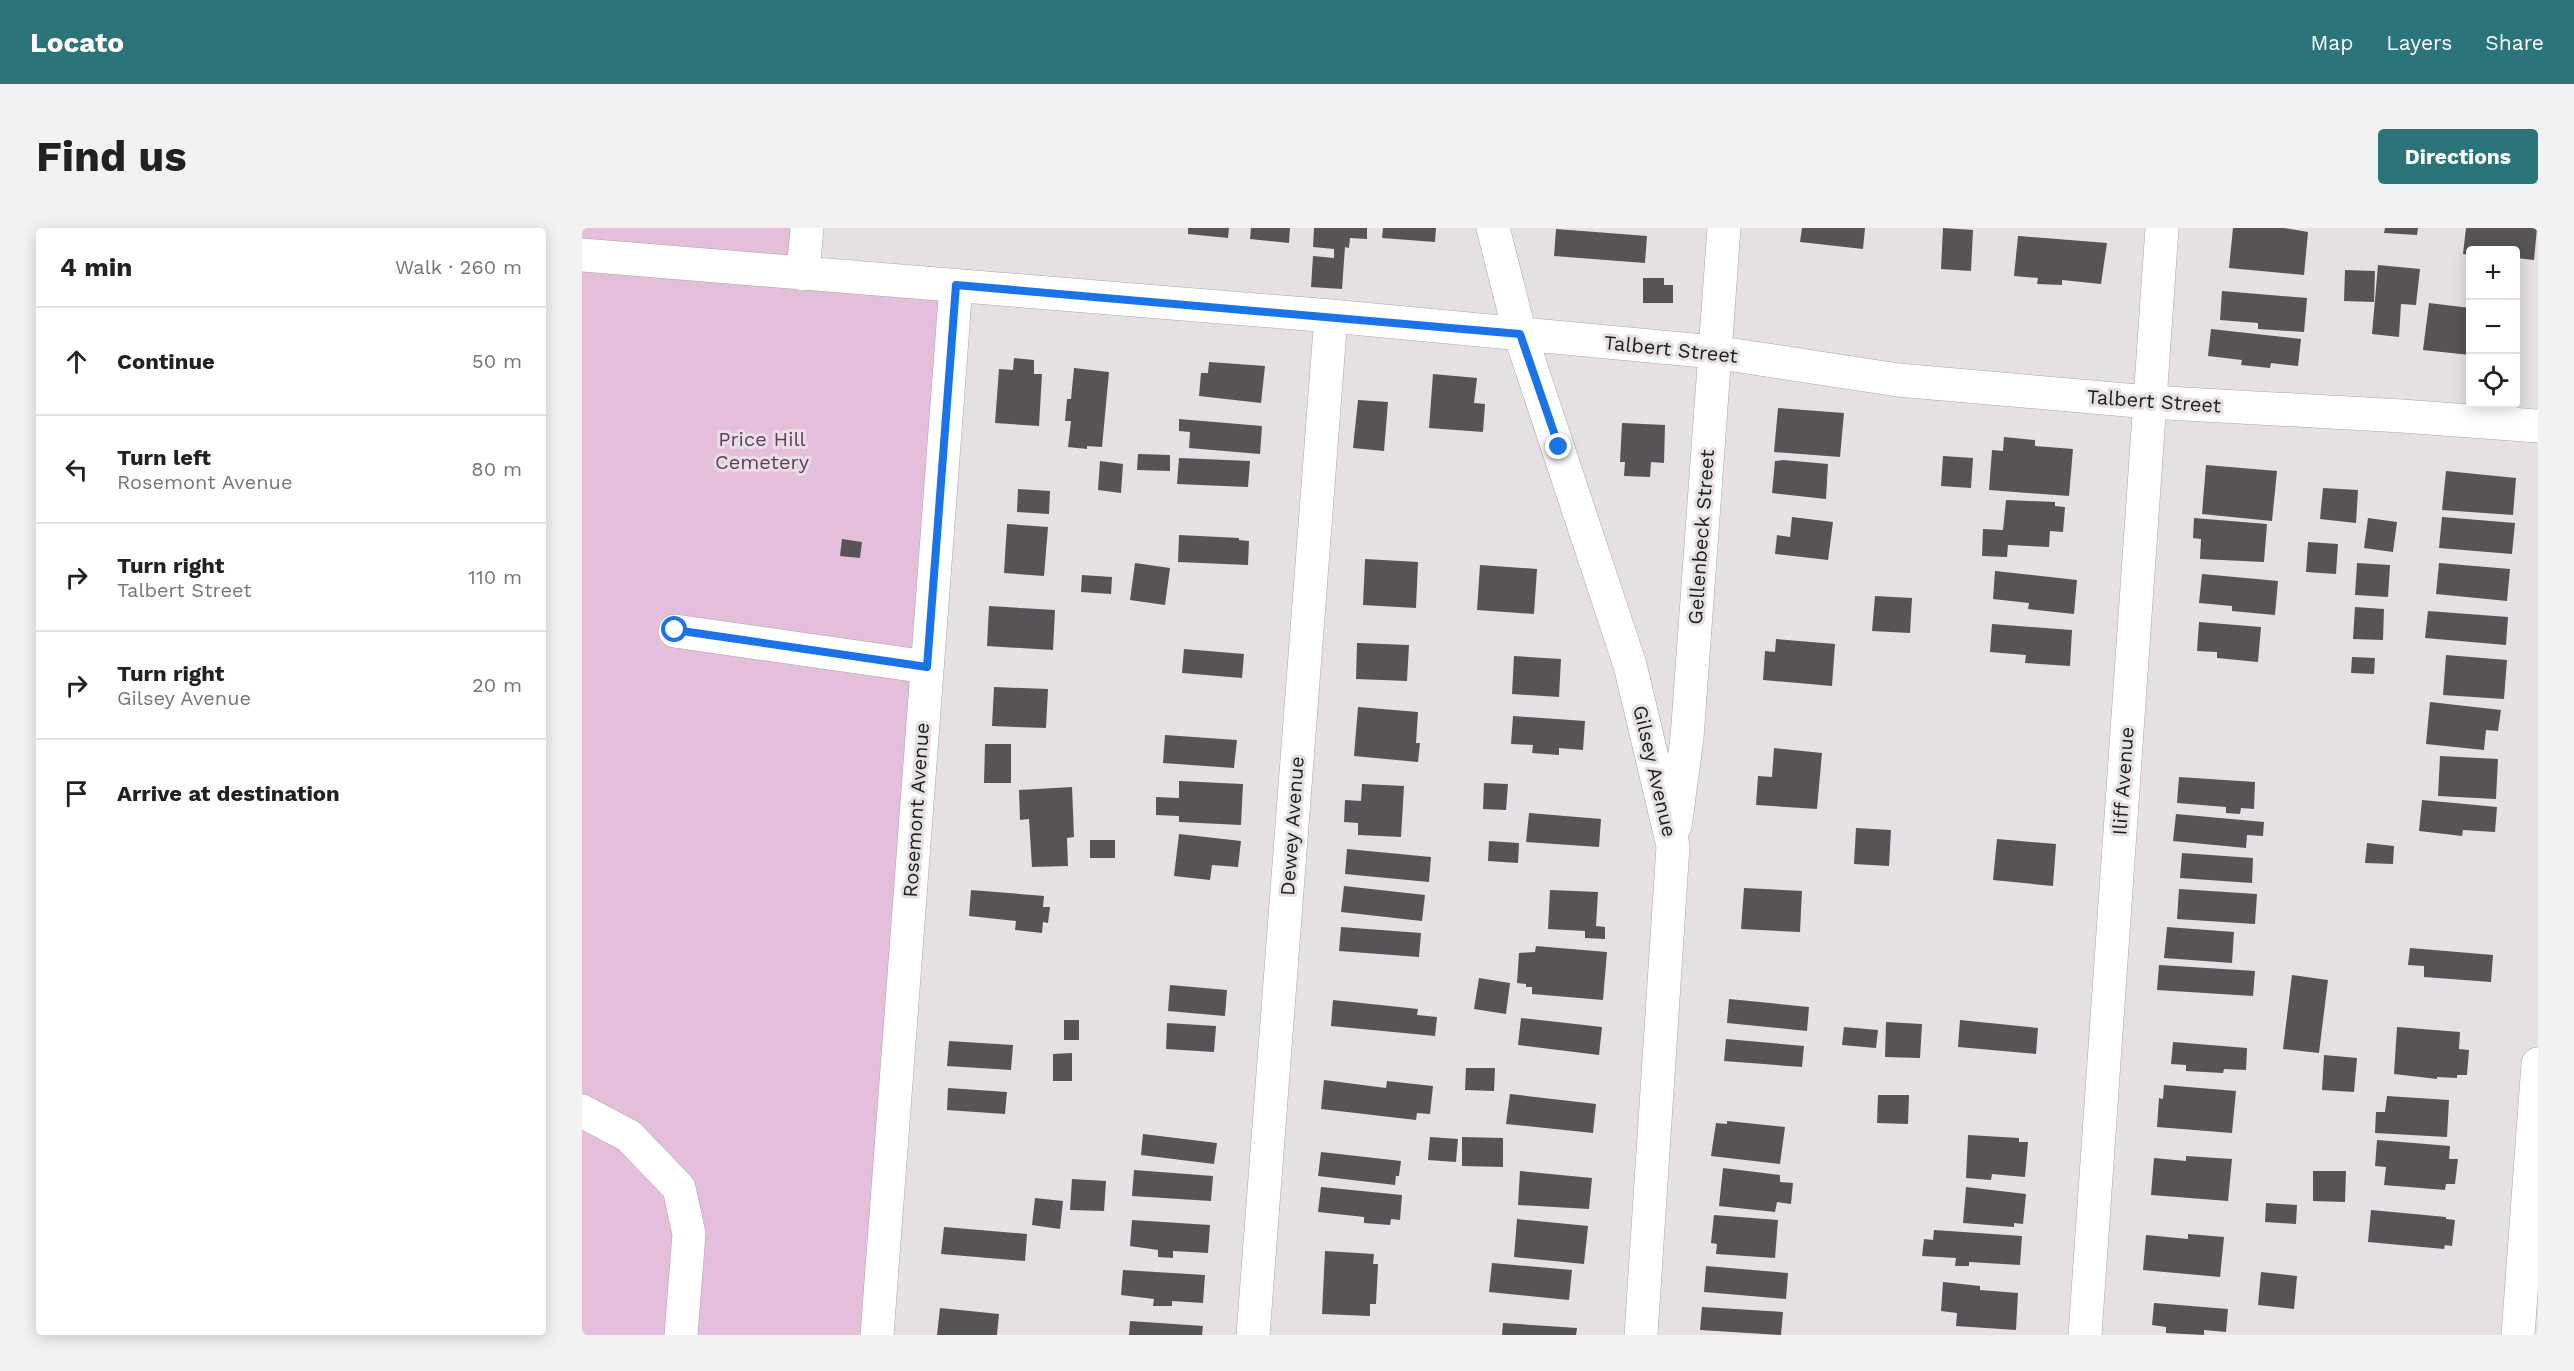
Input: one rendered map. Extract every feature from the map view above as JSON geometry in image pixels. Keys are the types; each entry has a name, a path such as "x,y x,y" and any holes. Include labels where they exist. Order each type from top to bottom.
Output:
{"street":[{"path":"803,274 807,228"},
{"name":"Gilsey Avenue","path":"1493,228 1520,334 1630,665 1673,846 1641,1335"},
{"name":"Gellenbeck Street","path":"1673,846 1687,738 1724,228"},
{"name":"Iliff Avenue","path":"2085,1335 2162,228"},
{"name":"Talbert Street","path":"582,255 1331,316 1714,352 1898,380 2149,402 2538,426"},
{"name":"Rosemont Avenue","path":"877,1335 956,285"},
{"name":"Dewey Avenue","path":"1253,1335 1331,316"},
{"path":"675,630 927,667"},
{"path":"2518,1335 2538,1064"},
{"path":"582,1112 629,1136 679,1188 689,1234 681,1335"}],"green space":[{"name":"Price Hill Cemetery","path":"582,228 807,228 803,274 956,285 877,1335 582,1335"}],"building":[{"path":"1188,228 1229,228 1228,238 1188,234"},
{"path":"1251,228 1290,228 1289,243 1250,239"},
{"path":"1314,228 1367,228 1367,239 1350,238 1349,248 1345,247 1342,289 1311,287 1313,256 1334,258 1334,249 1313,247"},
{"path":"1383,228 1436,228 1435,242 1382,238"},
{"path":"1802,228 1865,228 1863,249 1800,242"},
{"path":"1943,228 1973,230 1971,271 1941,269"},
{"path":"2233,228 2284,228 2308,232 2304,275 2229,268"},
{"path":"2385,228 2418,228 2417,235 2384,233"},
{"path":"2466,228 2537,228 2534,260 2520,258 2520,246 2466,246 2466,254 2463,254"},
{"path":"1556,229 1647,236 1645,263 1554,256"},
{"path":"2018,236 2107,243 2101,284 2062,280 2062,285 2037,284 2038,278 2014,276"},
{"path":"2378,265 2420,269 2416,305 2401,304 2399,337 2372,334"},
{"path":"2345,270 2375,271 2374,302 2344,301"},
{"path":"1643,278 1664,278 1664,285 1673,285 1673,303 1643,303"},
{"path":"2222,291 2307,298 2304,332 2258,329 2258,323 2220,320"},
{"path":"2429,303 2466,308 2466,355 2423,350"},
{"path":"2211,329 2301,339 2298,366 2271,363 2270,368 2241,365 2242,360 2208,356"},
{"path":"1014,358 1034,360 1034,374 1042,374 1039,426 995,423 999,369 1013,370"},
{"path":"1209,362 1265,366 1261,403 1199,396 1201,373 1208,373"},
{"path":"1074,368 1109,372 1102,447 1087,446 1087,449 1068,447 1071,421 1065,421 1067,399 1071,399"},
{"path":"1433,374 1477,378 1474,403 1485,404 1483,432 1429,428"},
{"path":"1358,400 1388,402 1384,451 1353,448"},
{"path":"1778,408 1844,413 1840,457 1774,452"},
{"path":"1179,419 1262,426 1260,454 1189,448 1190,432 1179,431"},
{"path":"1622,423 1665,425 1664,463 1651,462 1650,477 1624,476 1625,462 1620,462"},
{"path":"2004,437 2035,440 2035,446 2073,449 2069,496 1989,490 1992,450 2003,451"},
{"path":"1138,454 1170,455 1170,471 1137,470"},
{"path":"1943,456 1973,458 1971,488 1941,486"},
{"path":"1179,458 1250,461 1248,487 1177,484"},
{"path":"1100,461 1123,464 1121,493 1098,490"},
{"path":"1775,461 1828,464 1826,499 1772,493"},
{"path":"2206,465 2277,471 2272,521 2202,514"},
{"path":"2446,471 2516,478 2513,515 2442,510"},
{"path":"2323,488 2358,490 2356,523 2320,519"},
{"path":"1018,489 1050,491 1049,514 1017,512"},
{"path":"2006,500 2055,502 2055,506 2065,507 2063,532 2050,531 2049,547 2008,545 2007,557 1982,556 1983,529 2003,530"},
{"path":"1792,517 1833,522 1828,560 1775,554 1777,535 1790,537"},
{"path":"2442,517 2515,523 2512,554 2439,548"},
{"path":"2194,518 2267,524 2264,562 2200,559 2201,539 2193,538"},
{"path":"2368,518 2397,522 2393,552 2364,548"},
{"path":"1007,524 1048,527 1044,576 1004,573"},
{"path":"1179,535 1239,538 1239,540 1249,541 1248,565 1178,562"},
{"path":"842,539 862,542 860,558 840,556"},
{"path":"2308,542 2338,544 2336,574 2306,572"},
{"path":"1365,559 1418,562 1416,608 1363,605"},
{"path":"1135,563 1170,568 1165,605 1130,600"},
{"path":"2357,563 2390,565 2388,597 2355,595"},
{"path":"2439,563 2510,569 2507,601 2436,594"},
{"path":"1480,565 1537,569 1534,614 1477,610"},
{"path":"1995,571 2077,580 2074,614 2028,609 2029,603 1993,599"},
{"path":"2202,574 2278,581 2275,615 2232,611 2232,606 2199,603"},
{"path":"1082,575 1112,577 1111,594 1081,592"},
{"path":"1875,596 1912,598 1910,633 1872,631"},
{"path":"989,606 1055,610 1053,650 987,646"},
{"path":"2355,607 2384,609 2383,640 2353,639"},
{"path":"2428,611 2508,617 2506,645 2425,638"},
{"path":"2199,622 2261,627 2258,662 2217,658 2217,652 2197,651"},
{"path":"1992,624 2072,630 2070,666 2025,663 2026,655 1990,652"},
{"path":"1776,639 1835,644 1832,686 1763,680 1765,651 1775,652"},
{"path":"1357,643 1409,645 1407,681 1356,679"},
{"path":"1184,649 1244,654 1242,678 1182,673"},
{"path":"2446,655 2507,660 2504,699 2443,695"},
{"path":"1514,656 1561,659 1559,697 1512,694"},
{"path":"2352,657 2375,658 2374,674 2351,673"},
{"path":"994,687 1048,689 1046,728 992,726"},
{"path":"2430,702 2501,710 2498,731 2486,730 2484,750 2426,744"},
{"path":"1358,707 1418,712 1416,743 1420,743 1418,762 1354,756"},
{"path":"1513,716 1585,721 1583,750 1559,748 1559,755 1532,753 1533,745 1511,744"},
{"path":"1165,735 1237,740 1234,768 1163,763"},
{"path":"985,744 1011,744 1011,783 984,783"},
{"path":"1774,748 1822,753 1817,809 1756,805 1758,776 1772,777"},
{"path":"2440,756 2498,759 2496,799 2438,796"},
{"path":"2179,777 2255,782 2254,809 2241,808 2240,814 2226,813 2226,807 2177,803"},
{"path":"1179,781 1243,784 1241,825 1179,822 1179,816 1156,815 1156,797 1179,798"},
{"path":"1484,783 1508,784 1506,810 1483,809"},
{"path":"1362,784 1404,786 1401,837 1358,835 1358,823 1344,822 1345,800 1361,801"},
{"path":"1072,787 1074,837 1067,838 1068,866 1032,867 1029,819 1020,820 1019,790"},
{"path":"2422,800 2497,807 2495,832 2463,830 2462,836 2419,831"},
{"path":"1529,813 1601,819 1599,847 1526,842"},
{"path":"2176,814 2264,822 2263,836 2247,835 2246,848 2173,841"},
{"path":"1856,828 1891,830 1889,866 1854,864"},
{"path":"1179,834 1241,841 1238,867 1212,865 1210,880 1174,876"},
{"path":"1997,839 2056,844 2053,886 1993,880"},
{"path":"1090,840 1115,840 1115,858 1090,858"},
{"path":"1489,841 1519,843 1518,863 1488,861"},
{"path":"2367,843 2394,846 2393,864 2365,863"},
{"path":"1347,849 1431,857 1429,882 1345,874"},
{"path":"2182,853 2253,858 2252,883 2180,878"},
{"path":"1344,886 1425,895 1422,921 1341,912"},
{"path":"1744,888 1802,891 1800,932 1741,929"},
{"path":"2179,889 2257,894 2255,924 2177,919"},
{"path":"971,890 1044,896 1043,907 1050,907 1048,923 1043,922 1042,933 1015,930 1016,921 969,916"},
{"path":"1550,890 1598,892 1596,926 1605,927 1605,939 1585,938 1585,931 1548,929"},
{"path":"1341,927 1421,933 1419,957 1339,951"},
{"path":"2167,927 2234,932 2232,963 2164,958"},
{"path":"1536,946 1607,952 1603,1000 1532,994 1532,987 1517,983 1519,953 1535,952"},
{"path":"2410,948 2493,955 2491,982 2424,977 2424,966 2408,965"},
{"path":"2159,965 2255,971 2253,996 2157,990"},
{"path":"2292,975 2328,980 2319,1053 2283,1049"},
{"path":"1479,978 1510,983 1506,1014 1474,1009"},
{"path":"1170,985 1227,990 1225,1016 1168,1011"},
{"path":"1729,999 1809,1007 1807,1031 1727,1023"},
{"path":"1333,1000 1418,1009 1417,1015 1437,1017 1435,1036 1331,1026"},
{"path":"1521,1018 1602,1027 1599,1055 1518,1045"},
{"path":"1064,1020 1079,1020 1079,1040 1064,1040"},
{"path":"1960,1020 2038,1028 2036,1054 1958,1047"},
{"path":"1886,1022 1922,1024 1920,1058 1885,1057"},
{"path":"1167,1023 1216,1026 1214,1052 1166,1049"},
{"path":"1844,1027 1878,1030 1876,1048 1842,1045"},
{"path":"2397,1027 2460,1032 2459,1049 2469,1050 2467,1075 2457,1075 2457,1078 2437,1077 2437,1079 2394,1074"},
{"path":"1726,1039 1804,1046 1802,1067 1724,1061"},
{"path":"949,1041 1013,1045 1011,1070 947,1066"},
{"path":"2173,1042 2247,1048 2246,1070 2224,1069 2223,1073 2186,1071 2186,1065 2171,1064"},
{"path":"1072,1053 1072,1081 1053,1081 1053,1054"},
{"path":"2324,1055 2357,1058 2354,1092 2322,1090"},
{"path":"1466,1068 1495,1068 1494,1091 1465,1090"},
{"path":"1324,1080 1386,1088 1387,1081 1433,1086 1430,1114 1417,1113 1416,1120 1321,1109"},
{"path":"2164,1085 2236,1091 2232,1133 2157,1127 2159,1098 2163,1099"},
{"path":"948,1088 1007,1092 1005,1114 947,1110"},
{"path":"1510,1094 1596,1104 1593,1133 1506,1124"},
{"path":"1878,1095 1909,1095 1908,1124 1877,1123"},
{"path":"2387,1096 2449,1100 2447,1137 2375,1133 2376,1112 2385,1112"},
{"path":"1727,1121 1785,1127 1780,1164 1711,1156 1716,1123 1727,1124"},
{"path":"1143,1134 1217,1143 1214,1164 1141,1155"},
{"path":"1968,1135 2019,1138 2019,1142 2028,1142 2025,1177 1992,1174 1991,1180 1966,1178"},
{"path":"1430,1137 1458,1139 1456,1162 1428,1160"},
{"path":"1462,1137 1503,1138 1503,1167 1462,1166"},
{"path":"2377,1140 2450,1146 2449,1159 2458,1159 2455,1184 2446,1184 2445,1190 2384,1185 2386,1167 2375,1166"},
{"path":"1321,1152 1401,1161 1399,1176 1396,1176 1395,1185 1318,1176"},
{"path":"2186,1156 2232,1159 2228,1201 2151,1195 2154,1158 2186,1161"},
{"path":"1723,1168 1780,1175 1780,1182 1793,1183 1791,1204 1777,1202 1775,1212 1719,1206"},
{"path":"1134,1170 1213,1176 1211,1201 1132,1196"},
{"path":"1520,1171 1592,1178 1589,1209 1518,1205"},
{"path":"2313,1171 2346,1171 2345,1202 2313,1201"},
{"path":"1072,1179 1106,1181 1104,1211 1070,1210"},
{"path":"1321,1187 1402,1195 1400,1220 1391,1219 1390,1225 1364,1223 1364,1217 1318,1212"},
{"path":"1966,1187 2026,1194 2023,1224 2014,1223 2014,1227 1963,1223"},
{"path":"1035,1198 1063,1201 1060,1229 1032,1225"},
{"path":"2266,1203 2297,1205 2296,1224 2265,1222"},
{"path":"2371,1210 2446,1217 2446,1219 2455,1220 2452,1246 2445,1245 2444,1249 2368,1242"},
{"path":"1714,1215 1778,1220 1775,1258 1716,1254 1717,1244 1711,1243"},
{"path":"1517,1219 1588,1226 1584,1264 1514,1257"},
{"path":"1132,1220 1210,1225 1208,1253 1173,1251 1173,1258 1158,1257 1158,1250 1130,1246"},
{"path":"944,1227 1027,1234 1025,1261 941,1254"},
{"path":"1934,1230 2022,1236 2020,1265 1969,1262 1969,1266 1955,1266 1956,1258 1922,1256 1924,1239 1933,1240"},
{"path":"2188,1234 2224,1237 2220,1277 2143,1270 2146,1235 2188,1239"},
{"path":"1325,1251 1374,1254 1373,1264 1378,1264 1376,1304 1370,1304 1370,1316 1322,1314"},
{"path":"1492,1263 1572,1270 1569,1300 1489,1292"},
{"path":"1706,1266 1788,1273 1786,1299 1704,1292"},
{"path":"1123,1270 1205,1275 1203,1303 1172,1301 1172,1306 1153,1306 1154,1299 1121,1295"},
{"path":"2261,1272 2297,1276 2294,1309 2258,1305"},
{"path":"1943,1282 1980,1286 1980,1290 2018,1293 2016,1330 1956,1326 1957,1313 1941,1311"},
{"path":"2154,1303 2228,1309 2226,1332 2204,1330 2204,1335 2166,1333 2166,1327 2152,1325"},
{"path":"1702,1307 1783,1312 1781,1335 1700,1330"},
{"path":"940,1308 999,1314 997,1335 937,1335"},
{"path":"1130,1321 1203,1326 1202,1335 1129,1335"},
{"path":"1503,1323 1577,1328 1576,1335 1502,1335"}],"route":[{"path":"675,630 927,667 956,285 1520,334 1559,447"}]}
